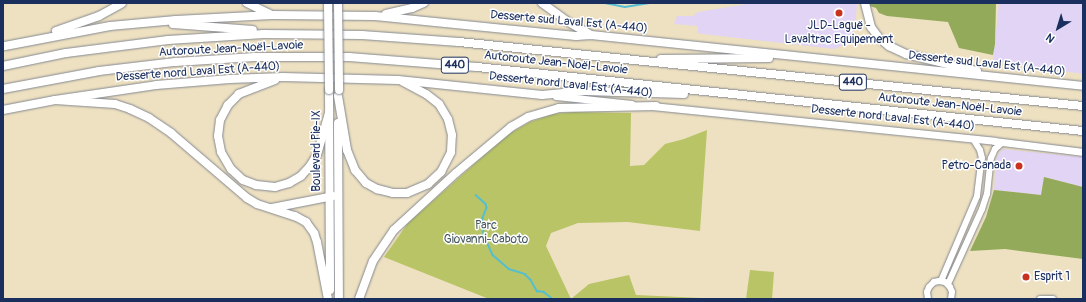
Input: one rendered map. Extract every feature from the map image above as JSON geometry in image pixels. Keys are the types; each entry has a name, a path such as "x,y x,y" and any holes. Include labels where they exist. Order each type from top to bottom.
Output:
{"highway":[{"path":"4,46 86,22 105,14 122,3"},
{"path":"246,3 272,15"},
{"name":"Boulevard Pie-IX","path":"328,3 329,299"},
{"name":"Boulevard Pie-IX","path":"338,3 339,299"},
{"path":"375,16 408,9 424,3"},
{"path":"542,3 565,20 591,35"},
{"path":"865,3 867,17 873,30 882,41 892,48 906,54 999,77"},
{"name":"Desserte sud Laval Est (A-440)","path":"4,46 106,27 151,22 272,15 375,16 576,36 591,35 1083,86"},
{"path":"151,22 292,34"},
{"name":"Autoroute Jean-Noël-Lavoie","path":"3,66 61,54 150,42 220,36 292,34 404,38 1083,106"},
{"name":"Autoroute Jean-Noël-Lavoie","path":"3,89 64,77 134,67 231,58 301,56 421,62 1083,131"},
{"path":"623,59 802,57"},
{"path":"283,77 243,92 231,101 223,114 218,131 219,147 224,160 237,175 252,184 266,187 285,185 298,179 307,170 317,155 329,113"},
{"name":"Desserte nord Laval Est (A-440)","path":"55,100 156,85 230,79 283,77 398,80 542,94"},
{"path":"338,93 347,150 355,170 366,182 377,189 397,193 412,192 428,184 443,169 450,152 452,135 448,119 439,104 429,96 398,80"},
{"path":"542,94 585,92 732,95"},
{"path":"3,110 55,100 115,104 143,114 171,132 240,194 257,204 299,218 312,230 318,246 329,299"},
{"path":"359,299 373,261 394,230 456,173 511,127 528,117 559,108 656,106"},
{"path":"271,208 339,195"}],"main road":[{"name":"Desserte nord Laval Est (A-440)","path":"542,94 973,139 1083,152"}],"street":[{"path":"941,281 977,196 982,158 980,150 973,139"},
{"path":"948,284 985,203 991,158 995,149 1002,143"},
{"path":"928,299 927,292 930,286 934,282 941,281 948,284 952,290 953,298"},
{"path":"1040,299 1053,299"}],"shaded area":[{"path":"753,3 857,3 855,30 845,44 835,49 703,34 697,33 698,26 674,24 677,16 693,16 698,12"},
{"path":"999,3 1083,3 1083,74 993,61"},
{"path":"1002,149 1083,157 1083,187 1044,177 1041,195 994,190 996,159"}],"green space":[{"path":"870,3 996,3 995,44 993,55 959,48 948,22 887,16 879,13 876,8 870,6"},
{"name":"Parc Giovanni-Caboto","path":"573,112 631,113 630,166 644,165 665,144 684,139 707,130 700,231 628,222 578,223 551,233 546,246 571,299 489,299 384,257 408,223 507,135 530,122 553,114"},
{"path":"1044,177 1083,187 1083,259 1005,249 970,251 986,217 994,190 1041,195"},
{"path":"750,270 774,272 772,299 746,299"},
{"path":"629,275 636,295 723,299 571,299 589,284"}],"waterway":[{"path":"605,3 625,7 651,3"},
{"path":"476,195 486,204 487,208 483,218 484,235 493,255 509,269 525,274 531,280 537,291 544,292 553,299"}],"place":[{"name":"JLD-Laguë - Lavaltrac Equipement","path":"839,13"},
{"name":"Petro-Canada","path":"1019,166"},
{"name":"Esprit 1","path":"1026,277"}]}
